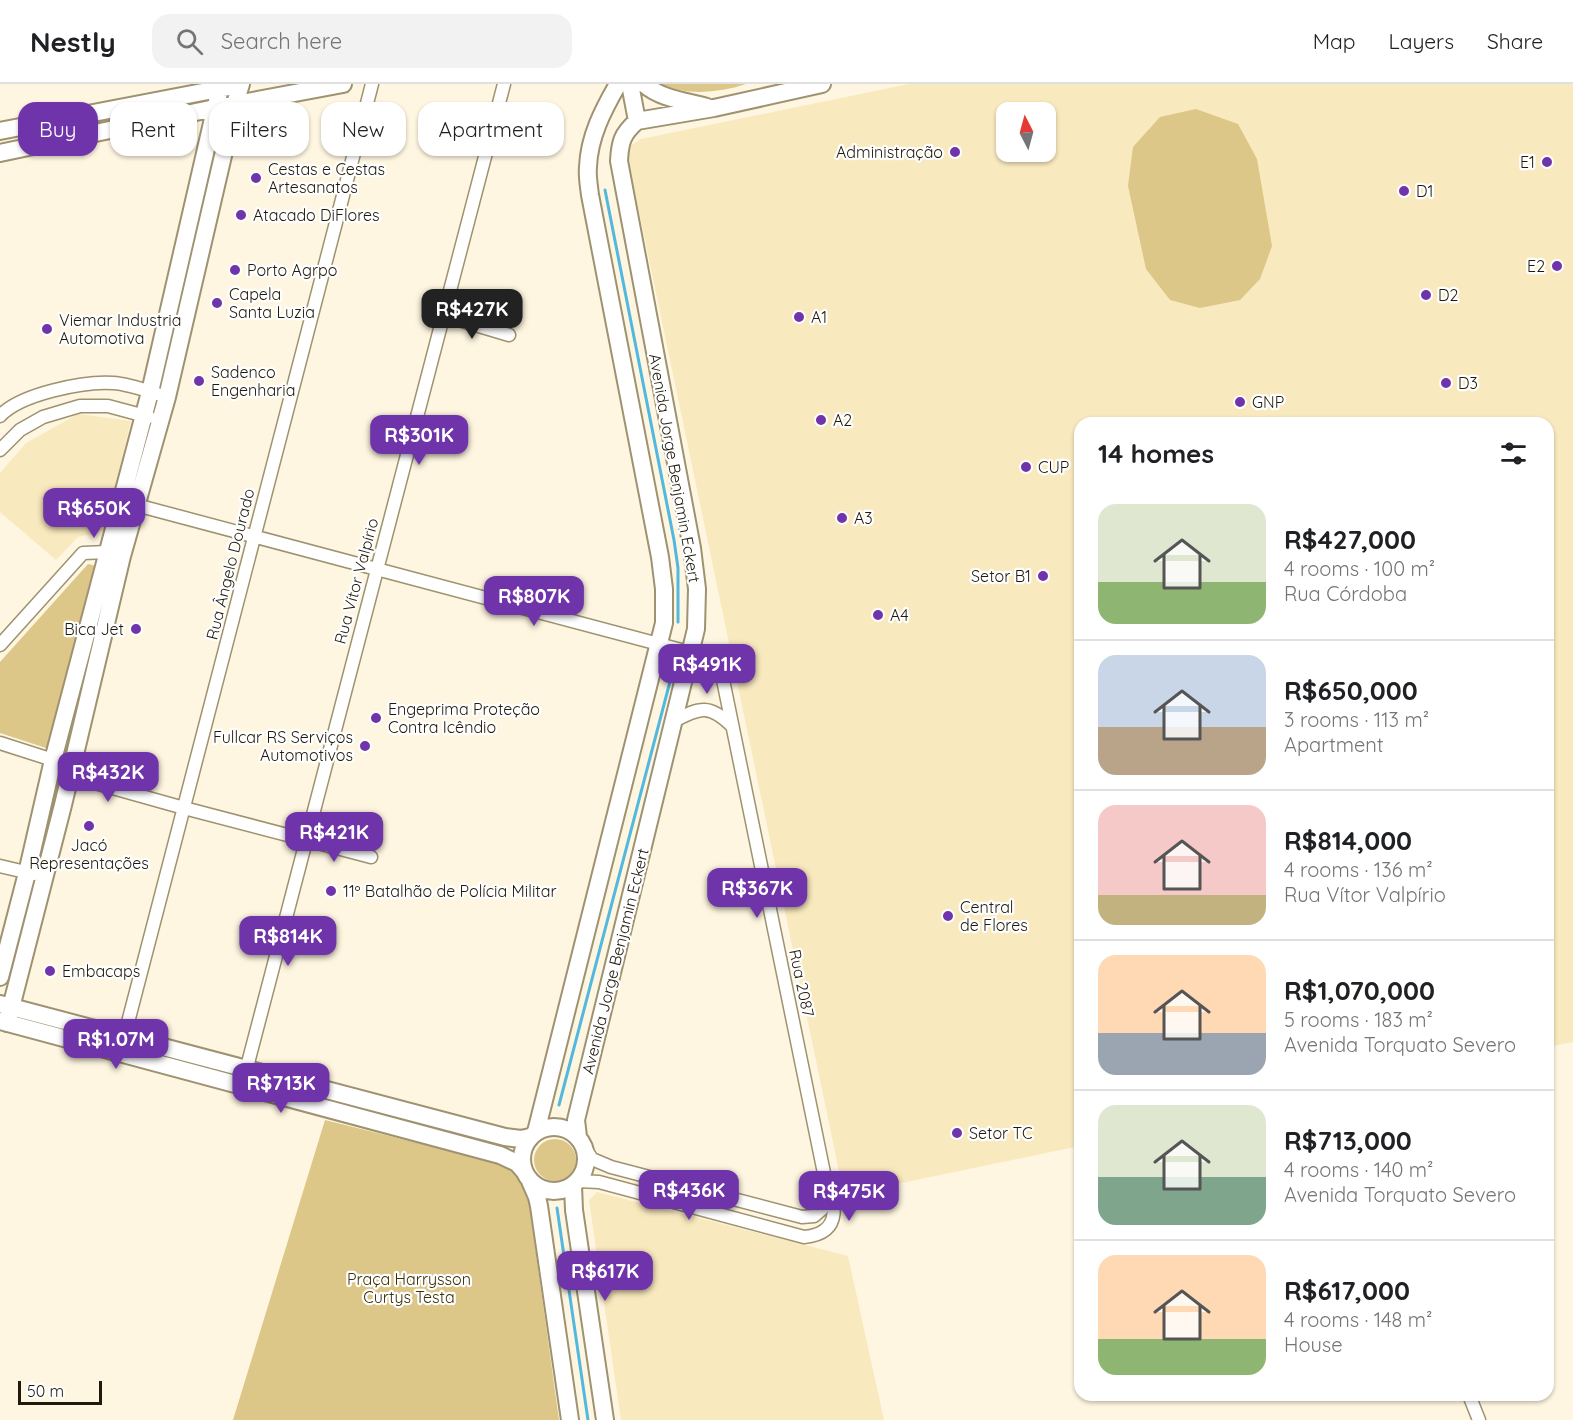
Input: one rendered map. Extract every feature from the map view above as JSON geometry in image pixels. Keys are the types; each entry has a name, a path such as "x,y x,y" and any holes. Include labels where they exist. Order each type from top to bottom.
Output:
{"street":[{"path":"0,130 220,86 242,84 236,102"},
{"path":"246,102 344,84"},
{"name":"Rua Ângelo Dourado","path":"120,1053 372,84"},
{"name":"Rua Vítor Valpírio","path":"242,1086 504,84"},
{"name":"Avenida Jorge Benjamin Eckert","path":"533,1135 664,623 664,589 660,557 590,195 588,167 595,129 618,84"},
{"path":"630,84 637,121 714,108 768,91 822,84"},
{"path":"644,84 667,97 714,108"},
{"path":"216,102 220,86"},
{"path":"0,153 209,109"},
{"name":"Avenida Jorge Benjamin Eckert","path":"581,1142 576,1120 674,721 696,654 697,589 692,548 619,161 622,138 637,121"},
{"path":"0,977 69,776 115,554 136,505 152,418 150,392 209,134"},
{"path":"5,1014 35,875 54,760 115,554 152,418 167,397 223,156"},
{"path":"442,315 509,335"},
{"path":"0,416 4,411 36,395 78,384 114,383 167,397"},
{"path":"0,450 20,430 43,417 80,406 108,406 152,418"},
{"path":"136,505 696,654"},
{"path":"0,645 83,554 115,554"},
{"name":"Rua 2087","path":"576,1183 599,1182 804,1237 816,1236 827,1230 834,1220 831,1189 824,1173 722,675 710,660 696,654"},
{"path":"674,721 689,712 702,710 720,714 732,727"},
{"path":"0,743 54,760 69,776 371,857"},
{"path":"0,866 35,875"},
{"path":"5,1014 120,1053 500,1155 517,1163 537,1187 546,1190 564,1190 576,1183 583,1174 587,1156 581,1142"},
{"path":"5,1014 125,1037 505,1137 521,1138 546,1128 558,1127 568,1130 581,1142 592,1159 611,1167 802,1218 814,1216 822,1209 825,1191 824,1173"},
{"path":"533,1135 525,1145 522,1162 539,1206 570,1420"},
{"path":"576,1183 574,1210 604,1420"},
{"path":"1471,1401 1479,1420"}],"shaded area":[{"path":"909,84 1573,84 1573,1042 1554,1046 1554,417 1074,417 1074,1147 844,1195 626,149 641,139"},
{"path":"78,414 131,421 104,531 78,537 56,560 0,512 0,473 26,443"},
{"path":"597,1192 848,1256 884,1420 621,1420 589,1200"}],"green space":[{"path":"656,84 746,84 724,90 701,92 678,90"},
{"path":"1196,109 1238,124 1257,159 1272,246 1260,279 1240,300 1200,308 1170,300 1146,269 1128,186 1133,147 1160,117"},
{"path":"88,564 96,566 49,749 0,733 0,662"},
{"name":"Praça Harrysson Curtys Testa","path":"325,1120 506,1165 520,1179 528,1195 559,1420 233,1420"},
{"path":"555,1139 570,1145 576,1160 570,1175 555,1181 540,1175 534,1160 540,1145"}],"waterway":[{"path":"605,190 674,540 678,568 678,622"},
{"path":"559,1105 672,674"},
{"path":"557,1208 588,1420"}],"place":[{"name":"Administração","path":"955,152"},
{"name":"E1","path":"1547,162"},
{"name":"Cestas e Cestas Artesanatos","path":"256,178"},
{"name":"D1","path":"1404,191"},
{"name":"Atacado DiFlores","path":"241,215"},
{"name":"E2","path":"1557,266"},
{"name":"Porto Agrpo","path":"235,270"},
{"name":"D2","path":"1426,295"},
{"name":"Capela Santa Luzia","path":"217,303"},
{"name":"A1","path":"799,317"},
{"name":"Viemar Industria Automotiva","path":"47,329"},
{"name":"Sadenco Engenharia","path":"199,381"},
{"name":"D3","path":"1446,383"},
{"name":"GNP","path":"1240,402"},
{"name":"A2","path":"821,420"},
{"name":"CUP","path":"1026,467"},
{"name":"A3","path":"842,518"},
{"name":"Setor B1","path":"1043,576"},
{"name":"A4","path":"878,615"},
{"name":"Bica Jet","path":"136,629"},
{"name":"Engeprima Proteção Contra Icêndio","path":"376,718"},
{"name":"Fullcar RS Serviços Automotivos","path":"365,746"},
{"name":"Jacó Representações","path":"89,826"},
{"name":"11º Batalhão de Polícia Militar","path":"331,891"},
{"name":"Central de Flores","path":"948,916"},
{"name":"Embacaps","path":"50,971"},
{"name":"Setor TC","path":"957,1133"}]}
